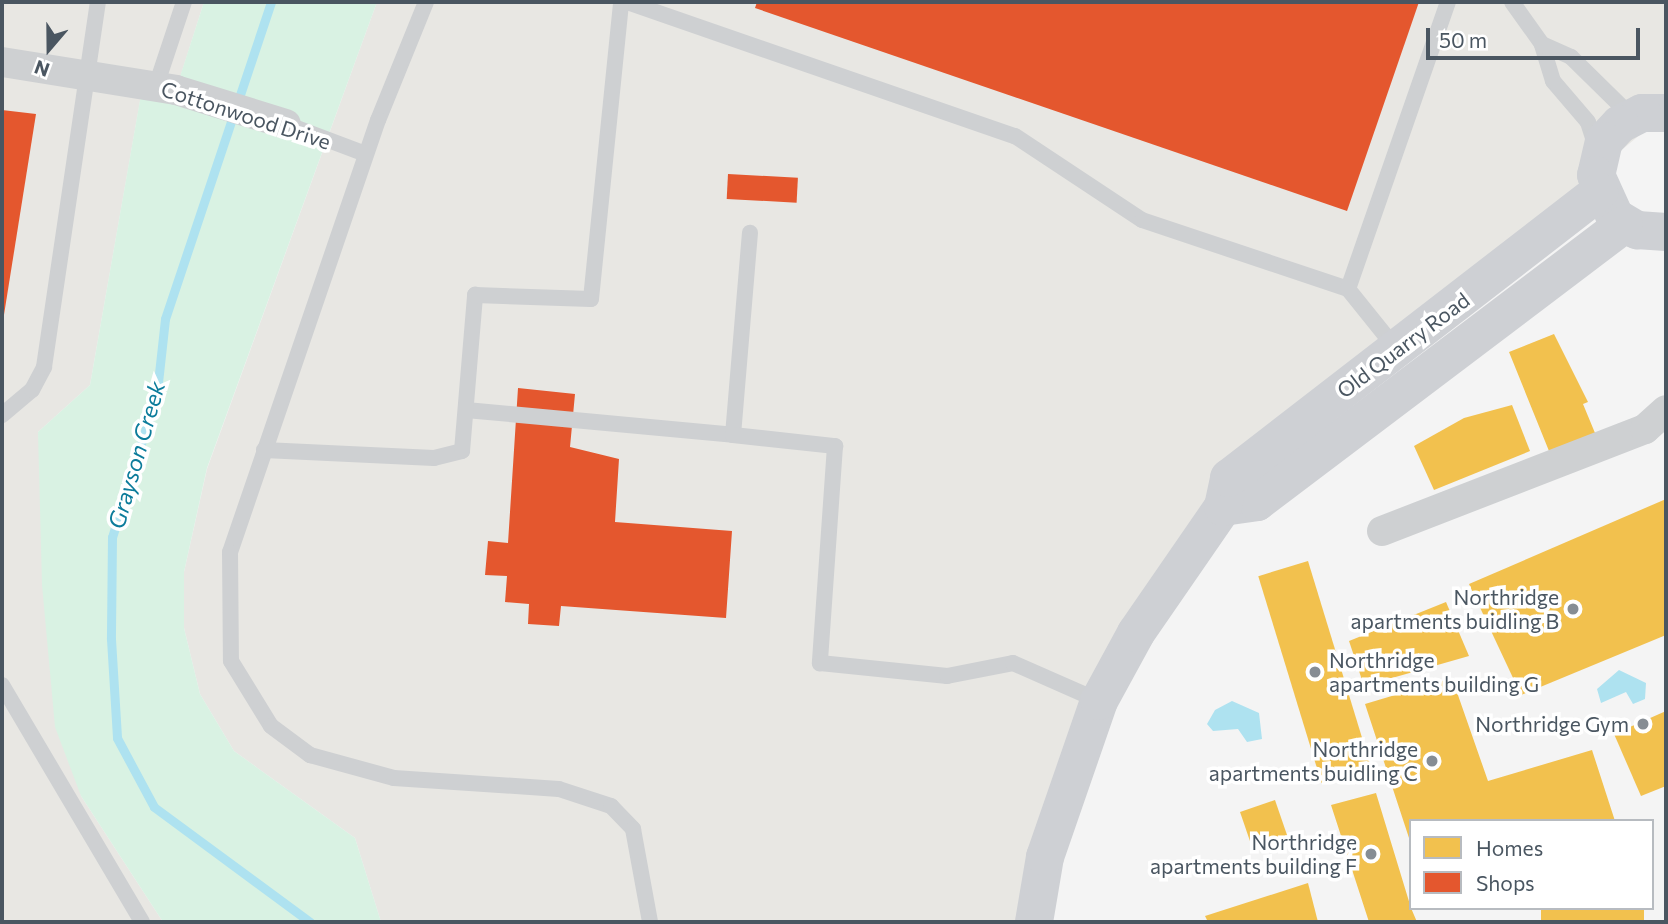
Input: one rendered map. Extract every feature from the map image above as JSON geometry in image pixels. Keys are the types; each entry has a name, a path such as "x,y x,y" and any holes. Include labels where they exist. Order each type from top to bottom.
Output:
{"street":[{"name":"Cottonwood Drive","path":"2,62 156,86 211,99 286,124"},
{"name":"Old Quarry Road","path":"1034,922 1045,857 1099,701 1223,507 1229,478 1397,350 1598,174 1612,131 1649,115"},
{"path":"1598,174 1624,224 1666,232"},
{"name":"Old Quarry Road","path":"1223,507 1257,502 1624,224"},
{"path":"1381,531 1645,429 1666,410"}],"lane":[{"path":"2,415 32,390 44,367 98,2"},
{"path":"156,86 184,2"},
{"path":"426,2 366,154 230,552 228,600 231,660 271,726 310,755 381,775 559,789 611,806 633,830 650,922"},
{"path":"264,450 435,458 462,451 475,295 591,299 621,2"},
{"path":"627,2 1015,136 1142,220 1348,289 1397,350"},
{"path":"1348,289 1448,2"},
{"path":"1512,2 1542,44 1553,81 1588,122 1598,174"},
{"path":"1542,44 1571,57 1649,115"},
{"name":"Cottonwood Drive","path":"286,124 366,154"},
{"path":"733,435 750,233"},
{"path":"466,410 835,446 820,663 947,676 1013,663 1099,701"},
{"path":"2,685 142,922"}],"shaded area":[{"path":"2,2 204,2 176,90 143,84 90,385 38,432 81,796 163,922 2,922"},
{"path":"377,2 1666,2 1666,113 1229,478 1136,633 1034,922 381,922 355,838 234,751 200,694 184,628 184,572 207,469"}],"green space":[{"path":"204,2 377,2 207,468 184,572 184,628 200,694 234,751 355,838 381,922 163,922 81,796 55,727 42,585 38,432 90,385 143,83 176,89"}],"water":[{"path":"1619,670 1646,683 1645,699 1633,704 1626,692 1601,703 1597,689"},
{"path":"1232,701 1259,713 1262,739 1247,742 1238,729 1213,731 1207,724 1215,710"}],"building: Homes":[{"path":"1554,334 1588,402 1583,404 1595,433 1549,451 1509,352"},
{"path":"1512,405 1530,451 1434,490 1414,446 1464,418"},
{"name":"Northridge apartments buidling B","path":"1666,499 1666,635 1521,695 1469,584"},
{"name":"Northridge apartments building G","path":"1308,561 1371,768 1321,783 1258,576"},
{"path":"1446,602 1469,656 1364,686 1349,641"},
{"name":"Northridge apartments buidling C","path":"1452,678 1488,781 1592,750 1614,819 1409,819 1409,838 1365,704"},
{"path":"1666,711 1666,786 1641,796 1614,734"},
{"name":"Northridge apartments building F","path":"1376,793 1409,901 1409,910 1412,910 1417,922 1369,922 1331,805"},
{"path":"1275,800 1288,837 1253,849 1240,812"},
{"path":"1308,883 1318,922 1208,922 1205,916"},
{"path":"1541,910 1644,910 1644,922 1541,922"}],"building: Shops":[{"path":"757,2 1419,2 1347,211 755,8"},
{"path":"2,110 36,114 3,321 2,320"},
{"path":"728,174 798,178 797,203 727,199"},
{"path":"518,388 575,394 570,447 619,459 615,522 732,531 726,618 561,606 559,626 528,624 529,604 505,602 507,576 485,575 488,541 508,543"}],"waterway":[{"name":"Grayson Creek","path":"271,2 165,319 157,392 112,537 111,639 117,738 154,807 310,922"}],"place":[{"name":"Northridge apartments buidling B","path":"1573,609"},
{"name":"Northridge apartments building G","path":"1315,672"},
{"name":"Northridge Gym","path":"1643,724"},
{"name":"Northridge apartments buidling C","path":"1432,761"},
{"name":"Northridge apartments building F","path":"1371,854"}]}
